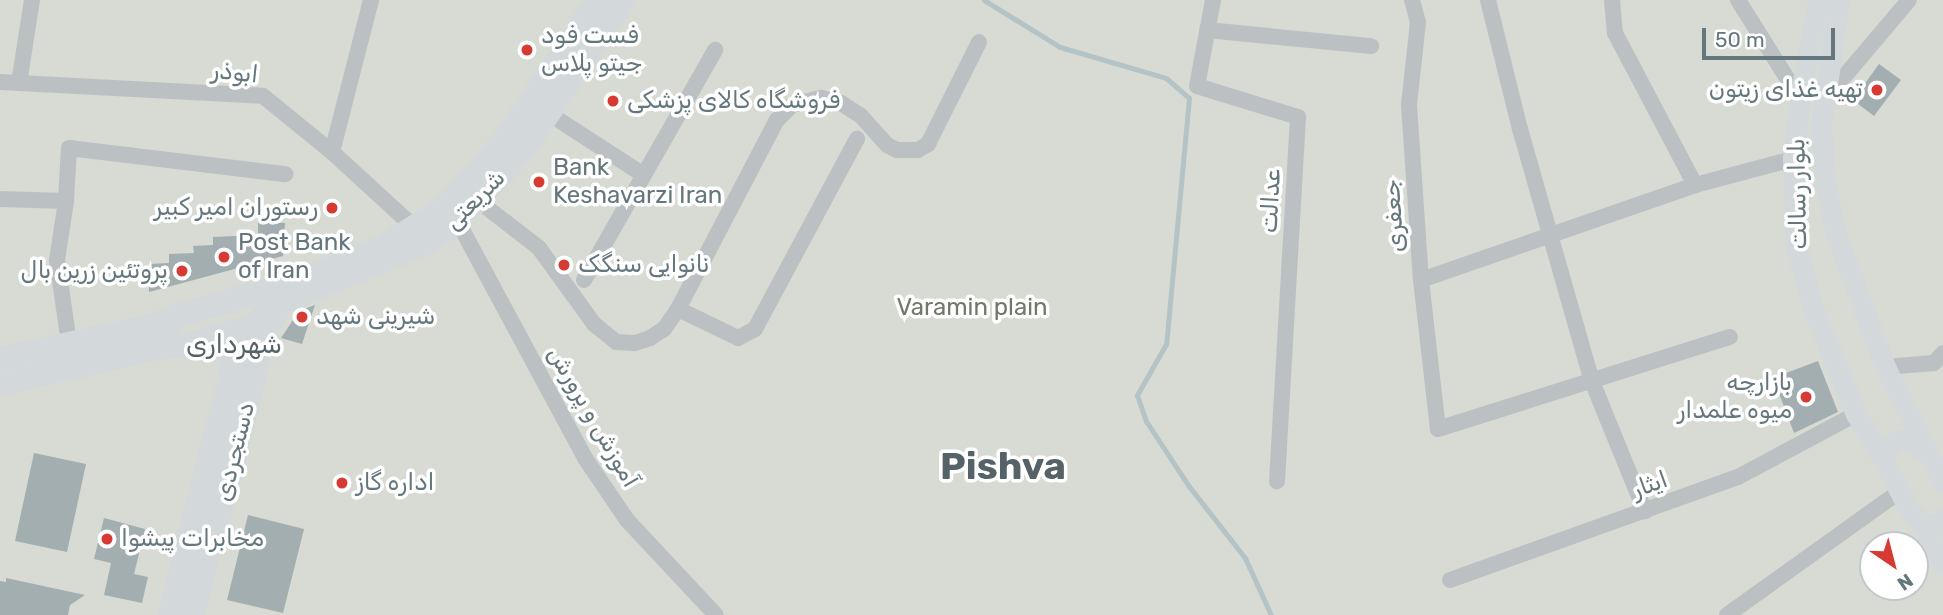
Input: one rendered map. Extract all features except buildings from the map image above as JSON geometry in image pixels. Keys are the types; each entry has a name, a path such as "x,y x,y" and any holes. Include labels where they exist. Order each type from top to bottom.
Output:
{"main road":[{"name":"شریعتی","path":"176,316 291,284 384,246 416,229 445,208 506,138 597,0"},
{"name":"شریعتی","path":"184,346 255,323 292,298 425,244 458,222 526,147 624,0"},
{"name":"بلوار رسالت","path":"1818,0 1800,99 1793,159 1796,247 1814,311 1857,414 1912,515 1933,522"},
{"name":"بلوار رسالت","path":"1839,0 1821,127 1825,183 1837,237 1885,368 1923,449 1943,483"},
{"path":"243,297 256,303 255,323 248,333 257,348 257,358"},
{"name":"دستجردی","path":"170,615 237,399 257,358 267,323 292,298"},
{"path":"0,359 155,325 176,316"},
{"path":"176,316 168,323 167,337 175,346 184,346"},
{"name":"دستجردی","path":"184,346 208,345 225,353 232,370 237,399 193,615"},
{"path":"0,384 162,347 184,346"},
{"path":"1882,457 1894,442 1909,440 1923,449"},
{"path":"1933,522 1943,564"}],"street":[{"path":"19,83 32,0"},
{"path":"332,152 371,0"},
{"name":"عدالت","path":"1213,0 1197,86 1298,117 1277,481"},
{"name":"جعفری","path":"1412,0 1418,22 1409,106 1421,280 1438,429 1591,379"},
{"path":"1488,0 1591,379 1646,510"},
{"path":"1612,0 1615,33 1695,185"},
{"path":"1738,0 1800,99"},
{"path":"1826,98 1909,0"},
{"path":"1207,30 1371,46"},
{"path":"477,200 539,248 594,324 615,342 635,343 664,329 678,309 777,120 792,106 821,97 841,103 861,116 887,145 897,150 918,150 928,144 979,42"},
{"path":"584,280 715,50"},
{"name":"ابوذر","path":"0,82 263,96 332,152 416,229"},
{"path":"548,113 644,175"},
{"path":"678,309 737,338 755,329 857,139"},
{"path":"69,343 57,260 66,201 69,148 285,174"},
{"path":"1421,280 1695,185 1793,159"},
{"path":"0,199 66,201"},
{"name":"آموزش و پرورش","path":"458,222 585,458 627,520 716,615"},
{"path":"1591,379 1730,337"},
{"path":"1885,368 1934,363 1943,353"},
{"name":"ایثار","path":"1450,580 1738,477 1857,414"},
{"path":"1727,615 1899,492"}],"green space":[{"name":"Varamin plain","path":"0,0 1943,0 1943,615 0,615"}],"waterway":[{"path":"984,0 1060,47 1166,78 1189,98 1166,344 1137,395 1146,421 1188,485 1245,558 1271,615"}],"place":[{"name":"فست فود جیتو پلاس","path":"527,50"},
{"name":"تهیه غذای زیتون","path":"1877,90"},
{"name":"فروشگاه کالای پزشکی","path":"613,101"},
{"name":"Bank Keshavarzi Iran","path":"539,182"},
{"name":"رستوران امیر کبیر","path":"332,208"},
{"name":"Post Bank of Iran","path":"224,257"},
{"name":"نانوایی سنگک","path":"564,265"},
{"name":"پروتئین زرین بال","path":"182,271"},
{"name":"شیرینی شهد","path":"302,317"},
{"name":"بازارچه میوه علمدار","path":"1806,397"},
{"name":"اداره گاز","path":"342,483"},
{"name":"مخابرات پیشوا","path":"107,539"}],"district":[{"name":"شهرداری","path":"234,345"},
{"name":"Pishva","path":"1003,467"}]}
